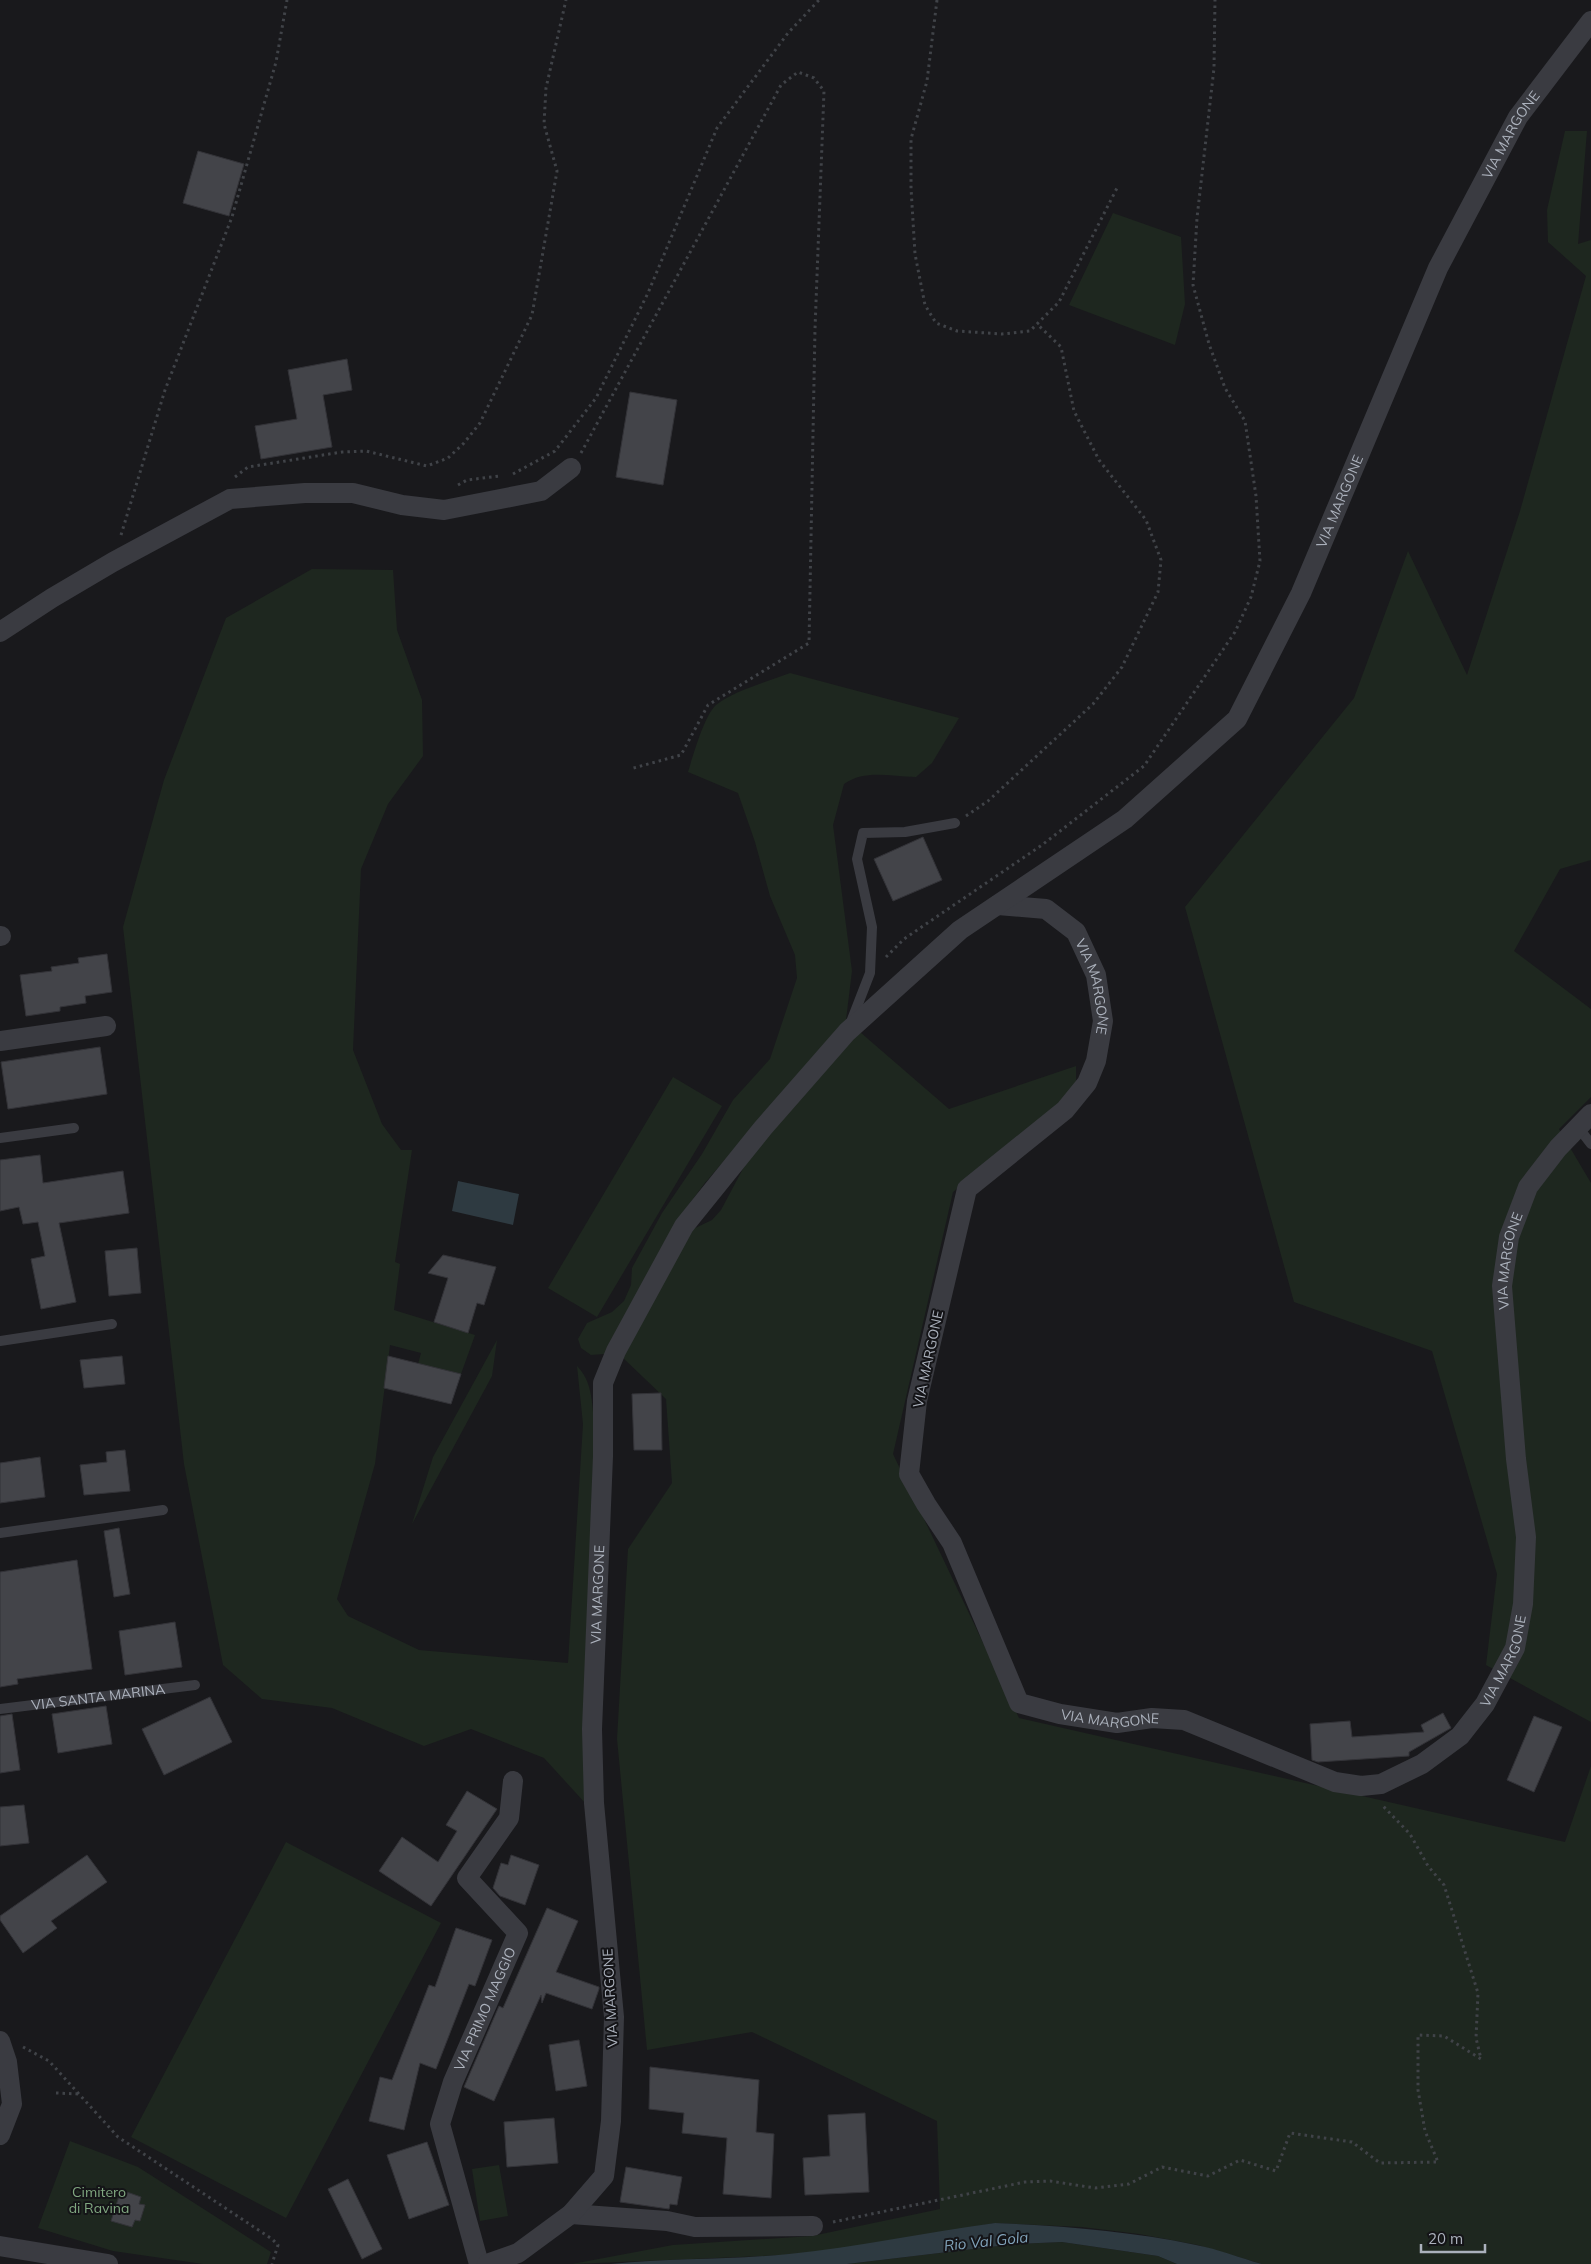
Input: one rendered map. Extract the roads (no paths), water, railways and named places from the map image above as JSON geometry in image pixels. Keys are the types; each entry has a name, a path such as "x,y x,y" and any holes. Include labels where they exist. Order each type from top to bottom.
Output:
{"street":[{"name":"VIA MARGONE","path":"487,2264 506,2259 528,2247 571,2214 604,2176 612,2122 614,2017 594,1802 592,1728 603,1456 604,1383 616,1351 684,1226 762,1128 847,1032 960,930 1125,819 1237,719 1301,593 1438,268 1518,117 1591,20"},
{"path":"0,632 52,598 113,562 230,499 305,493 353,493 402,505 444,510 542,491 571,468"},
{"name":"VIA MARGONE","path":"998,905 1046,909 1076,932 1096,975 1103,1021 1096,1061 1087,1083 1065,1110 967,1189 917,1401 909,1474 952,1543 1019,1703 1060,1714 1117,1724 1152,1718 1184,1720 1335,1782 1361,1786 1381,1784 1422,1764 1460,1736 1485,1704 1515,1648 1523,1604 1526,1538 1516,1459 1502,1286 1509,1237 1528,1187 1558,1148 1585,1121"},
{"path":"0,1041 106,1026"},
{"name":"VIA PRIMO MAGGIO","path":"479,2264 440,2124 454,2082 518,1933 466,1878 509,1818 513,1781"},
{"path":"0,2135 12,2104 7,2062 9,2043"},
{"path":"571,2214 667,2221 695,2227 813,2226"},
{"path":"0,2246 108,2264"}],"lane":[{"path":"847,1032 870,973 872,927 857,859 862,833 905,832 955,823"},
{"path":"1585,1121 1591,1144"},
{"path":"0,1138 74,1128"},
{"path":"0,1341 112,1324"},
{"path":"0,1533 163,1510"},
{"name":"VIA SANTA MARINA","path":"0,1709 195,1685"}],"water":[{"path":"458,1181 519,1194 513,1225 452,1211"},
{"name":"Rio Val Gola","path":"995,2223 1071,2228 1146,2236 1221,2251 1262,2264 1177,2264 1158,2256 1062,2242 1015,2244 847,2264 611,2264 789,2254"}],"park label":[{"name":"Cimitero di Ravina","path":"99,2200"}]}
